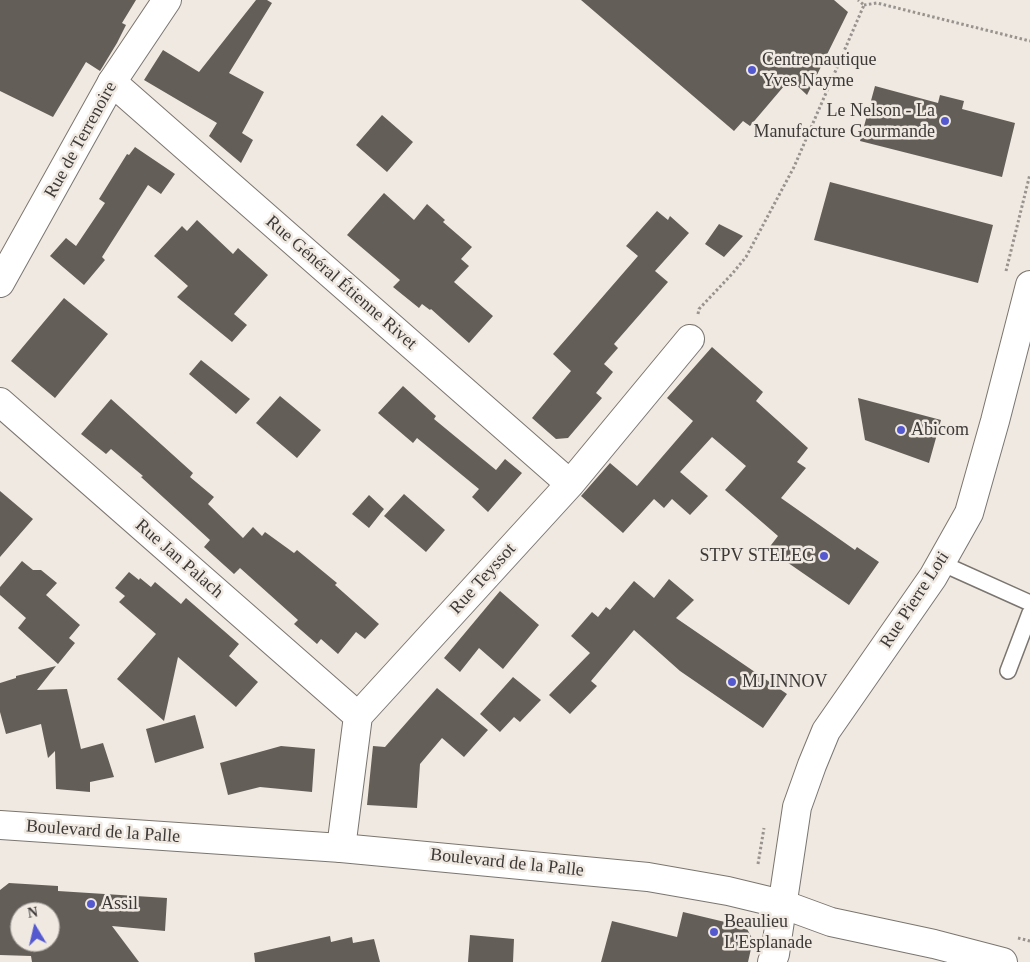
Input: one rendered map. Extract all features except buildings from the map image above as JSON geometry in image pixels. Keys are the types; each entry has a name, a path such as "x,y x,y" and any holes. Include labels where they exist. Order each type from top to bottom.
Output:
{"street":[{"name":"Rue de Terrenoire","path":"0,283 112,82 167,0"},
{"name":"Rue Général Étienne Rivet","path":"112,82 570,484"},
{"name":"Rue Pierre Loti","path":"772,962 775,954 796,806 826,731 909,613 941,563 968,513 995,421 1030,285"},
{"name":"Rue Teyssot","path":"358,716 570,484 690,339"},
{"name":"Rue Jan Palach","path":"0,402 358,716"},
{"path":"341,848 358,716"},
{"name":"Boulevard de la Palle","path":"0,825 341,848 648,877 728,891 782,904 831,922 934,944 1004,962"}],"lane":[{"path":"941,563 1030,602"},
{"path":"1008,671 1030,613"}],"path":[{"path":"858,0 864,5"},
{"path":"864,5 877,2 1030,40"},
{"path":"699,308 746,257 794,167 864,5"},
{"path":"1004,278 1030,174"},
{"path":"758,864 765,822"}],"place":[{"name":"Centre nautique Yves Nayme","path":"752,70"},
{"name":"Le Nelson - La Manufacture Gourmande","path":"945,121"},
{"name":"Abicom","path":"901,430"},
{"name":"STPV STELEC","path":"824,556"},
{"name":"MJ INNOV","path":"732,682"},
{"name":"Assil","path":"91,904"},
{"name":"Beaulieu L'Esplanade","path":"714,932"}]}
